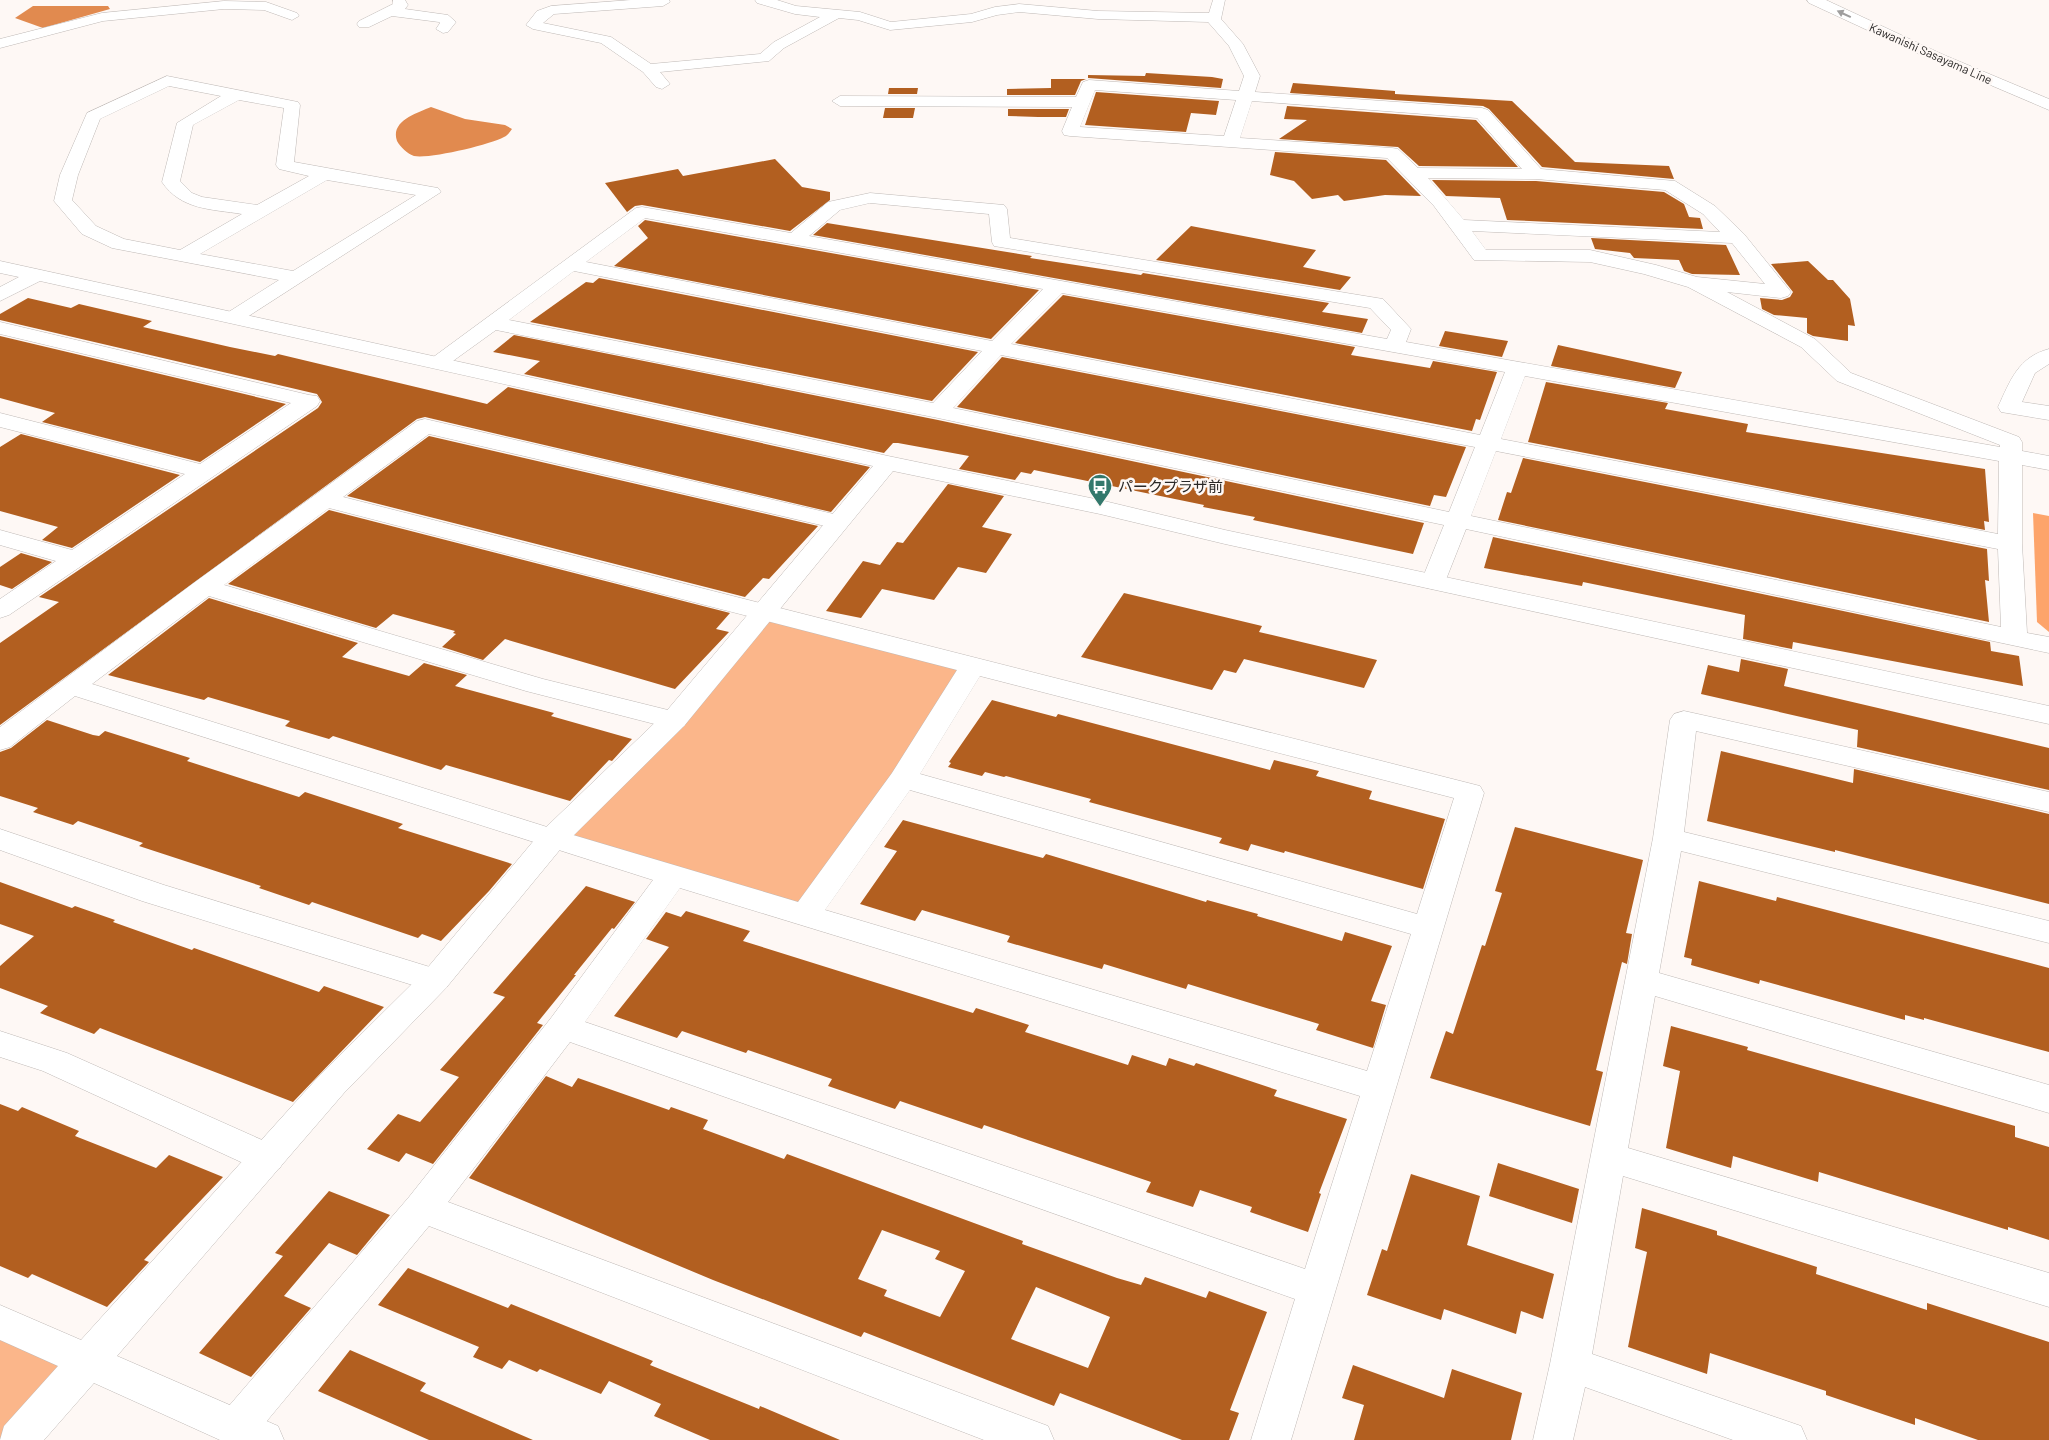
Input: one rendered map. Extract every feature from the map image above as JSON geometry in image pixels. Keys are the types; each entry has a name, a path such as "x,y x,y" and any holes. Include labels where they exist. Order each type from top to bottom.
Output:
{"street":[{"path":"642,0 668,1"},
{"path":"762,0 795,10 860,16 890,26 972,18 994,11 1019,8 1098,15 1215,18"},
{"path":"1220,0 1214,20 1236,44 1252,76 1230,142"},
{"name":"Kawanishi Sasayama Line","path":"1814,0 1939,58 2049,104"},
{"name":"Kawanishi Sasayama Line","path":"1842,0 2049,92"},
{"path":"662,84 648,69 606,40 533,25 542,14 551,10 668,1"},
{"path":"0,44 102,17 224,5 271,3 292,16"},
{"path":"364,24 398,3 443,18 449,22 443,29"},
{"path":"648,69 764,58 779,44 840,13"},
{"path":"234,317 294,277 432,192 324,174 285,165 292,105 167,82 93,116 69,175 63,201 89,230 119,244 294,277"},
{"path":"1415,173 1536,174 1669,185 1709,210 1737,238 1780,292 1695,283 1649,269 1590,256 1482,256 1459,225 1415,173 1392,153 1070,131 1089,85 1482,113 1536,174"},
{"path":"238,94 185,123 171,182 186,197 198,202 258,211"},
{"path":"840,102 1082,102"},
{"path":"184,255 324,174"},
{"path":"795,239 834,206 870,198 998,209 1001,242 1376,303 1401,330 1394,347"},
{"path":"439,362 642,212 2049,463"},
{"path":"1459,225 1737,238"},
{"path":"570,264 2010,544"},
{"path":"0,267 439,362 888,463 1100,507 1225,537 2049,716"},
{"path":"0,295 35,276"},
{"path":"1695,283 1808,343 1844,377 2011,442 2010,544 2014,638"},
{"path":"938,411 996,348 1059,285"},
{"path":"492,322 938,411 2049,645"},
{"path":"0,328 309,400 0,610"},
{"path":"2049,354 2026,370 2009,407 2049,413"},
{"path":"1433,582 1517,369"},
{"path":"0,420 203,472"},
{"path":"0,741 204,587 425,426 838,522"},
{"path":"18,1440 332,1084 435,980 552,839 674,720 888,463"},
{"path":"323,499 1470,793 1271,1440"},
{"path":"0,537 75,559"},
{"path":"204,587 535,685 674,720"},
{"path":"806,914 903,779 973,665"},
{"path":"71,686 552,839 674,874 1379,1088"},
{"path":"1553,1440 1570,1364 1668,838 1684,720 2049,802"},
{"path":"903,779 1428,928"},
{"path":"1668,838 2049,932"},
{"path":"0,839 153,893 435,980"},
{"path":"0,1322 250,1434 563,1027 674,874"},
{"path":"1641,980 2049,1099"},
{"path":"563,1027 1317,1290"},
{"path":"0,1044 55,1062 267,1158"},
{"path":"1608,1157 2049,1290"},
{"path":"422,1208 1034,1440"},
{"path":"1570,1364 1786,1440"}],"shaded area":[{"path":"33,6 108,6 110,9 43,28 15,18"},
{"path":"431,107 465,119 505,125 512,129 505,136 473,147 433,155 414,156 398,143 397,128 412,115"},
{"path":"2033,513 2049,516 2049,632 2037,622"},
{"path":"764,612 973,665 806,914 552,839"},
{"path":"0,1322 88,1360 0,1440"}],"building":[{"path":"1146,73 1223,79 1221,88 1088,78 1088,75 1145,76"},
{"path":"1051,79 1086,79 1081,81 1075,95 1007,95 1007,89 1051,88"},
{"path":"1293,83 1395,91 1395,94 1512,101 1575,162 1669,166 1674,179 1542,167 1489,109 1483,106 1290,93"},
{"path":"889,88 918,88 917,94 888,94"},
{"path":"1096,92 1219,101 1216,115 1191,113 1186,132 1085,125"},
{"path":"1287,106 1476,120 1518,167 1419,166 1398,147 1279,139 1307,120 1284,119"},
{"path":"885,108 915,108 913,118 883,118"},
{"path":"1008,109 1069,109 1066,117 1038,117 1008,116"},
{"path":"1275,152 1386,160 1421,196 1385,195 1344,201 1338,195 1312,199 1294,181 1270,175"},
{"path":"775,159 802,187 830,192 830,200 790,231 642,205 635,206 627,212 605,183 678,169 683,176"},
{"path":"1432,180 1536,181 1664,192 1684,204 1689,217 1700,218 1703,229 1507,220 1500,198 1446,196"},
{"path":"645,220 1039,290 991,339 614,266 648,238 638,226"},
{"path":"827,223 1032,256 1030,258 1141,275 1143,273 1329,303 1322,312 1368,319 1362,333 813,235"},
{"path":"1191,226 1316,250 1303,267 1351,277 1340,290 1156,260"},
{"path":"1591,238 1726,245 1740,275 1692,274 1684,271 1679,260 1634,258 1630,253 1595,249"},
{"path":"1808,261 1828,280 1833,280 1850,299 1855,326 1848,325 1848,341 1813,336 1807,333 1807,318 1774,315 1762,309 1760,298 1782,300 1790,297 1793,292 1771,264"},
{"path":"599,278 978,352 932,401 530,322 586,282 593,283"},
{"path":"1063,295 1355,347 1351,355 1430,368 1433,361 1497,372 1480,420 1476,419 1472,431 1015,343"},
{"path":"28,298 71,308 79,304 152,321 143,327 275,356 278,354 487,404 508,387 870,467 831,512 425,417 417,419 0,725 0,643 59,602 39,597 318,408 322,402 317,394 0,320 0,314"},
{"path":"1445,331 1508,341 1502,357 1439,346"},
{"path":"514,335 938,420 1424,523 1413,554 1253,520 1255,517 1203,507 1204,505 1034,470 1031,474 1021,472 1015,480 959,469 969,456 898,443 893,443 884,453 524,374 540,361 493,352"},
{"path":"0,336 286,404 200,462 42,422 55,413 0,398"},
{"path":"1558,345 1682,372 1675,388 1551,366"},
{"path":"1002,357 1466,447 1446,497 1434,495 1430,506 957,407"},
{"path":"1546,382 1668,403 1665,409 1748,424 1746,432 1985,469 1989,522 1984,521 1985,530 1528,442"},
{"path":"21,434 180,475 72,548 42,540 58,527 0,511 0,447"},
{"path":"429,436 818,526 769,579 763,578 745,597 347,496"},
{"path":"1523,458 1987,549 1989,581 1985,580 1989,622 1498,520 1507,492 1511,493"},
{"path":"948,484 1004,496 982,527 1012,534 986,573 958,567 934,600 882,589 861,618 826,611 863,561 880,565 897,542 903,543"},
{"path":"329,510 730,613 716,629 729,632 675,689 505,639 483,660 442,647 456,634 453,633 455,631 393,614 376,628 228,584"},
{"path":"1493,537 1990,642 1991,651 2019,656 2023,686 1793,642 1792,649 1743,639 1745,615 1583,582 1582,586 1484,568"},
{"path":"21,553 52,562 12,589 0,585 0,567"},
{"path":"1124,593 1262,626 1259,632 1377,660 1364,688 1244,659 1236,673 1224,670 1212,690 1081,657"},
{"path":"209,598 358,643 342,657 409,676 424,663 467,675 455,686 554,713 551,716 632,739 570,801 446,765 441,770 333,736 329,739 285,726 290,721 208,697 204,700 108,675"},
{"path":"1741,659 1788,669 1784,686 2049,748 2049,790 1857,747 1858,730 1701,694 1708,665 1739,672"},
{"path":"992,700 1056,717 1058,714 1270,770 1274,760 1319,771 1316,776 1372,791 1369,799 1445,819 1423,889 1285,851 1284,853 1251,844 1248,851 1219,843 1222,838 1089,802 1091,799 1006,776 985,772 982,776 948,767 951,763 949,762"},
{"path":"47,720 93,735 99,736 105,731 190,758 187,761 299,797 305,792 403,824 398,828 512,864 441,941 422,934 418,938 312,902 309,905 259,888 261,886 139,846 143,843 78,821 73,825 33,812 38,808 0,796 0,752 11,748"},
{"path":"1721,751 1853,783 1854,769 2049,814 2049,904 1835,850 1835,852 1707,821"},
{"path":"903,820 1043,858 1046,854 1206,902 1207,900 1258,914 1257,916 1342,941 1345,932 1392,946 1371,1001 1386,1005 1373,1048 1316,1030 1319,1024 1188,984 1186,989 1104,964 1102,969 1007,942 1010,936 922,910 915,921 860,904 897,851 884,847"},
{"path":"1515,827 1643,860 1626,933 1632,934 1627,964 1622,962 1596,1070 1603,1072 1590,1126 1430,1078 1446,1031 1453,1034 1482,945 1485,946 1502,893 1495,891"},
{"path":"1699,881 1776,901 1777,897 2049,968 2049,1052 1924,1018 1924,1020 1905,1015 1905,1020 1760,980 1759,984 1691,965 1692,959 1684,957"},
{"path":"0,882 72,908 75,906 115,920 113,922 192,950 194,948 319,992 324,986 384,1007 293,1102 100,1028 94,1034 40,1013 48,1006 0,988 0,966 34,936 0,924"},
{"path":"586,886 635,902 574,975 576,975 537,1023 543,1025 433,1164 406,1153 399,1162 367,1149 398,1114 420,1122 459,1077 440,1070 505,997 493,993"},
{"path":"686,911 750,931 743,941 973,1013 976,1008 1029,1025 1025,1032 1128,1065 1132,1055 1166,1066 1169,1058 1194,1066 1196,1063 1277,1090 1274,1096 1347,1119 1319,1193 1321,1194 1308,1232 1250,1212 1252,1207 1200,1190 1193,1207 1146,1192 1151,1182 984,1125 982,1129 900,1101 895,1109 828,1086 832,1079 748,1050 746,1053 682,1031 677,1038 614,1016 669,947 646,939 666,912 681,917"},
{"path":"1671,1026 1748,1047 1747,1050 2015,1126 2015,1137 2049,1147 2049,1240 2008,1227 2008,1230 1819,1172 1818,1182 1733,1156 1731,1168 1666,1148 1680,1071 1663,1066"},
{"path":"546,1076 572,1087 578,1078 669,1110 671,1107 708,1120 703,1129 784,1159 787,1154 1023,1241 1022,1244 1117,1278 1141,1285 1145,1277 1206,1298 1209,1291 1267,1312 1230,1410 1239,1413 1229,1440 1182,1440 1060,1393 1054,1406 864,1332 861,1337 713,1280 469,1178","holes":["882,1230 940,1251 935,1259 965,1271 940,1317 884,1296 887,1290 858,1279","1036,1287 1110,1317 1088,1368 1011,1339"]},
{"path":"0,1104 18,1111 22,1107 79,1131 75,1136 156,1168 169,1155 223,1177 144,1260 149,1262 107,1307 32,1274 28,1278 0,1266"},
{"path":"1498,1163 1579,1189 1572,1223 1489,1196"},
{"path":"1411,1174 1480,1196 1467,1245 1554,1274 1543,1319 1521,1311 1516,1334 1444,1309 1441,1320 1367,1295 1382,1249 1387,1251"},
{"path":"329,1191 390,1215 357,1255 329,1243 284,1296 311,1308 251,1377 199,1353 283,1256 275,1253"},
{"path":"1642,1208 1717,1231 1717,1235 1817,1267 1816,1274 1927,1310 1927,1303 2049,1342 2049,1440 1978,1440 1915,1418 1915,1425 1826,1395 1826,1391 1710,1353 1707,1374 1628,1347 1647,1252 1635,1248"},
{"path":"408,1268 508,1308 511,1304 653,1361 650,1365 759,1409 760,1406 840,1440 710,1440 654,1416 661,1404 609,1381 601,1394 540,1369 537,1372 509,1360 502,1369 473,1357 479,1347 378,1305"},
{"path":"350,1350 426,1383 420,1391 533,1440 429,1440 318,1391"},
{"path":"1353,1365 1444,1398 1452,1369 1522,1393 1511,1440 1354,1440 1364,1405 1342,1398"}],"place":[{"name":"パークプラザ前","path":"1100,507"}]}
